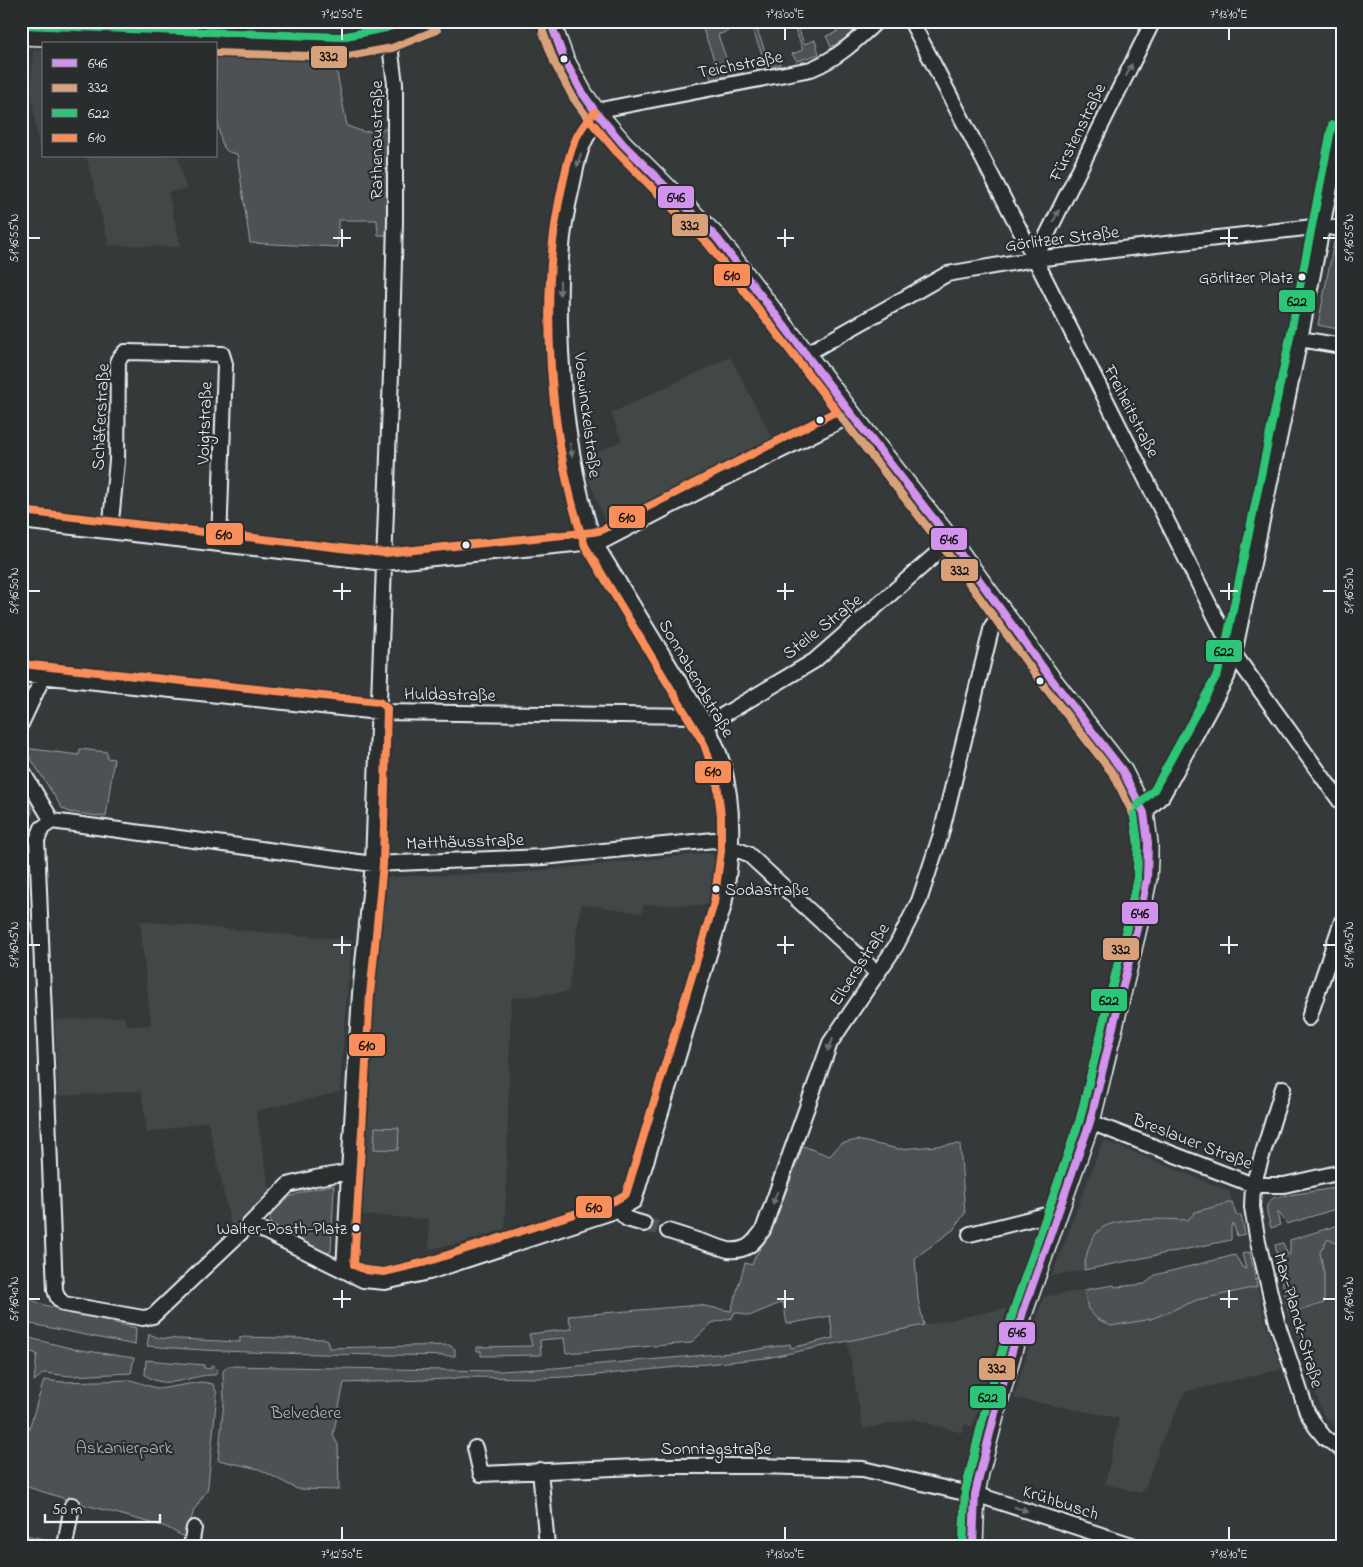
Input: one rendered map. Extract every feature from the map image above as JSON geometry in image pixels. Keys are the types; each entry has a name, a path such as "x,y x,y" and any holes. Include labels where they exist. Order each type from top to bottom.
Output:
{"street":[{"path":"218,43 342,47 393,31 434,21"},
{"name":"Teichstraße","path":"599,115 811,69 829,62 878,21"},
{"name":"Freiheitstraße","path":"911,21 1035,259 1234,654 1342,804"},
{"name":"Fürstenstraße","path":"1035,259 1153,21"},
{"path":"550,24 564,59 583,94 623,144 717,238 951,542 1122,770 1144,813 1148,843 1145,893 1090,1122 1022,1312 979,1473 975,1494 973,1546"},
{"name":"Rathenaustraße","path":"349,1172 360,994 373,864 395,221 393,31"},
{"path":"21,35 190,42"},
{"name":"Voswinckelstraße","path":"594,542 584,511 568,432 562,373 560,271 564,222 576,170 584,142 599,115"},
{"path":"1144,813 1162,796 1227,677 1234,654 1342,127"},
{"name":"Görlitzer Straße","path":"806,354 947,274 1035,259 1322,226 1342,229"},
{"path":"1300,338 1342,346"},
{"name":"Schäferstraße","path":"110,531 117,461 118,360 125,352 171,352"},
{"name":"Voigtstraße","path":"171,352 222,354 225,364 219,544"},
{"path":"21,522 384,563 594,542 605,540 852,415"},
{"name":"Sonnabendstraße","path":"250,1224 344,1272 363,1280 386,1282 429,1272 618,1210 634,1202 724,905 732,846 730,798 722,762 703,721 594,542"},
{"name":"Steile Straße","path":"703,721 814,661 951,542"},
{"name":"Elbersstraße","path":"668,1231 728,1250 738,1251 754,1244 763,1230 830,1043 896,946 918,901 933,862 941,834 992,626 1002,612"},
{"name":"Huldastraße","path":"21,674 378,712 703,721"},
{"path":"21,724 43,677"},
{"path":"21,769 52,821 42,828 37,840 55,1290 58,1298 64,1304 143,1318 153,1316 250,1224 288,1185 349,1172 344,1272"},
{"name":"Matthäusstraße","path":"52,821 373,864 543,857 714,840 732,846"},
{"path":"732,846 748,854 878,974"},
{"path":"1310,1018 1342,921"},
{"path":"1253,1185 1283,1088"},
{"name":"Breslauer Straße","path":"1090,1122 1253,1185 1284,1185 1342,1172"},
{"name":"Max-Planck-Straße","path":"1253,1185 1252,1207 1262,1262 1277,1322 1292,1369 1307,1412 1316,1427 1325,1438 1342,1450"},
{"path":"618,1210 627,1218 644,1224"},
{"path":"970,1234 1058,1212"},
{"name":"Sonntagstraße","path":"475,1448 480,1474 659,1466 863,1469 956,1492 975,1494"},
{"path":"540,1470 547,1546"},
{"name":"Krühbusch","path":"975,1494 1135,1546"},
{"path":"65,1546 72,1506"},
{"path":"191,1546 194,1528"}],"shaded area":[{"path":"33,50 42,51 42,149 39,149 31,90"},
{"path":"87,158 178,158 186,189 168,192 181,247 109,245"},
{"path":"730,357 774,441 606,524 589,480 586,457 622,441 611,413"},
{"path":"710,853 716,858 710,905 644,905 642,913 581,904 568,992 511,998 505,1229 461,1243 429,1249 429,1219 361,1215 372,999 384,877 515,873"},
{"path":"140,921 352,940 340,1092 256,1111 270,1193 232,1231 208,1121 147,1133 141,1091 58,1096 55,1020 124,1017 127,1026 151,1025"},
{"path":"1103,1140 1229,1191 1232,1202 1195,1212 1188,1220 1151,1218 1103,1227 1086,1254 1084,1270 1052,1276"},
{"path":"1328,1239 1338,1245 1342,1245 1342,1434 1323,1415 1289,1314 1323,1303 1324,1274 1320,1252"},
{"path":"1257,1287 1265,1321 1282,1369 1185,1392 1161,1443 1147,1483 1141,1493 1105,1484 1119,1418 1014,1398 1043,1297 1084,1290 1088,1309 1151,1319 1197,1300"},
{"path":"1007,1308 973,1427 965,1424 962,1433 914,1419 863,1429 847,1341"}],"green space":[{"path":"700,21 713,21 716,29 727,29 728,31 718,35 730,69 740,66 743,73 711,79 707,69 716,65"},
{"path":"749,21 754,21 769,62 780,58 780,65 756,70 755,66 765,62"},
{"path":"792,21 796,21 804,44 815,40 819,54 797,61 792,54 803,50"},
{"path":"833,21 837,21 839,26 849,22 853,31 831,47 826,36 837,32"},
{"path":"218,56 335,62 347,126 364,132 390,128 389,235 378,235 377,220 338,220 338,247 250,243 237,154 226,150 219,133"},
{"name":"Görlitzer Platz","path":"1334,242 1342,244 1342,330 1318,325"},
{"path":"24,748 79,755 80,749 107,752 107,758 114,759 106,817 69,812 62,808"},
{"path":"21,790 31,805 32,812 25,834 26,880 21,877"},
{"path":"375,1127 399,1128 398,1150 374,1149"},
{"name":"Belvedere","path":"857,1140 899,1149 960,1144 965,1213 954,1229 915,1258 918,1299 924,1325 767,1358 587,1376 541,1378 463,1377 344,1383 333,1435 338,1445 339,1490 297,1489 259,1469 218,1460 224,1401 223,1371 228,1366 499,1371 741,1352 790,1344 791,1348 833,1338 830,1316 787,1324 783,1302 749,1316 735,1312 732,1318 712,1323 691,1343 566,1353 564,1338 540,1340 541,1355 481,1356 481,1351 477,1351 477,1347 532,1346 529,1334 572,1329 568,1316 699,1305 731,1311 745,1263 752,1265 769,1234 803,1146 830,1156 840,1144"},
{"name":"Walter-Posth-Platz","path":"334,1186 331,1252 324,1254 272,1227 270,1217 274,1209 281,1202 302,1192"},
{"path":"1342,1187 1342,1207 1287,1224 1279,1213 1277,1214 1280,1225 1271,1228 1267,1206 1276,1197"},
{"path":"1232,1202 1236,1215 1241,1215 1245,1234 1237,1236 1233,1223 1231,1227 1231,1240 1084,1270 1087,1253 1094,1236 1109,1224 1131,1220 1188,1220 1195,1212"},
{"path":"1342,1224 1342,1245 1328,1239 1320,1252 1324,1274 1324,1303 1289,1314 1275,1245 1283,1243 1288,1255 1290,1254 1290,1240"},
{"path":"1250,1252 1257,1287 1197,1300 1151,1319 1111,1326 1096,1318 1088,1309 1084,1290 1114,1285 1115,1287 1145,1284 1155,1275 1235,1255 1243,1268 1246,1269 1242,1254"},
{"path":"21,1295 44,1305 136,1328 135,1345 21,1322"},
{"path":"149,1334 159,1338 240,1342 240,1337 327,1339 329,1348 449,1345 455,1349 455,1356 301,1354 186,1349 147,1346"},
{"path":"21,1336 74,1349 134,1358 131,1373 71,1376 44,1373 34,1381 37,1354 21,1348"},
{"path":"146,1360 204,1365 204,1368 211,1369 211,1365 213,1365 218,1370 215,1375 162,1382 145,1375"},
{"name":"Askanierpark","path":"44,1380 63,1382 131,1380 159,1389 201,1382 213,1384 217,1393 208,1485 207,1490 194,1510 189,1527 186,1527 186,1538 166,1527 21,1485 21,1455"},
{"path":"21,1534 55,1541 54,1546 21,1546"}],"tunnel":[{"path":"644,1224 668,1231"}],"transit line":[{"name":"622","path":"21,25 341,37 386,28 405,21"},
{"name":"332","path":"543,21 543,32 555,64 574,99 587,117 616,151 709,245 943,547 1041,682 1114,775 1134,816 1138,844 1137,878 1128,922 1080,1119 1014,1309 987,1402 965,1492 963,1546"},
{"name":"646","path":"553,21 553,29 564,59 583,94 595,111 623,144 717,238 951,541 1049,676 1122,770 1144,813 1148,843 1147,879 1138,924 1090,1122 1023,1312 997,1405 975,1494 973,1546"},
{"name":"332","path":"218,53 343,57 392,48 437,30"},
{"name":"610","path":"22,664 379,702 387,708 383,864 370,995 354,1265 366,1270 384,1272 426,1262 614,1201 626,1194 714,903 721,851 721,816 717,782 704,744 585,546 563,461 551,368 550,274 555,229 569,156 581,129 595,112"},
{"name":"610","path":"22,511 384,553 593,532 602,530 837,411 709,245 616,151 594,125"},
{"name":"622","path":"1137,806 1154,790 1218,673 1290,337 1332,125"},
{"name":"622","path":"963,1546 965,1492 987,1402 1014,1309 1080,1119 1128,922 1137,878 1138,844 1134,814"}],"place":[{"name":"Görlitzer Platz","path":"1302,277"},
{"name":"Sodastraße","path":"716,889"},
{"name":"Walter-Posth-Platz","path":"356,1228"}]}
